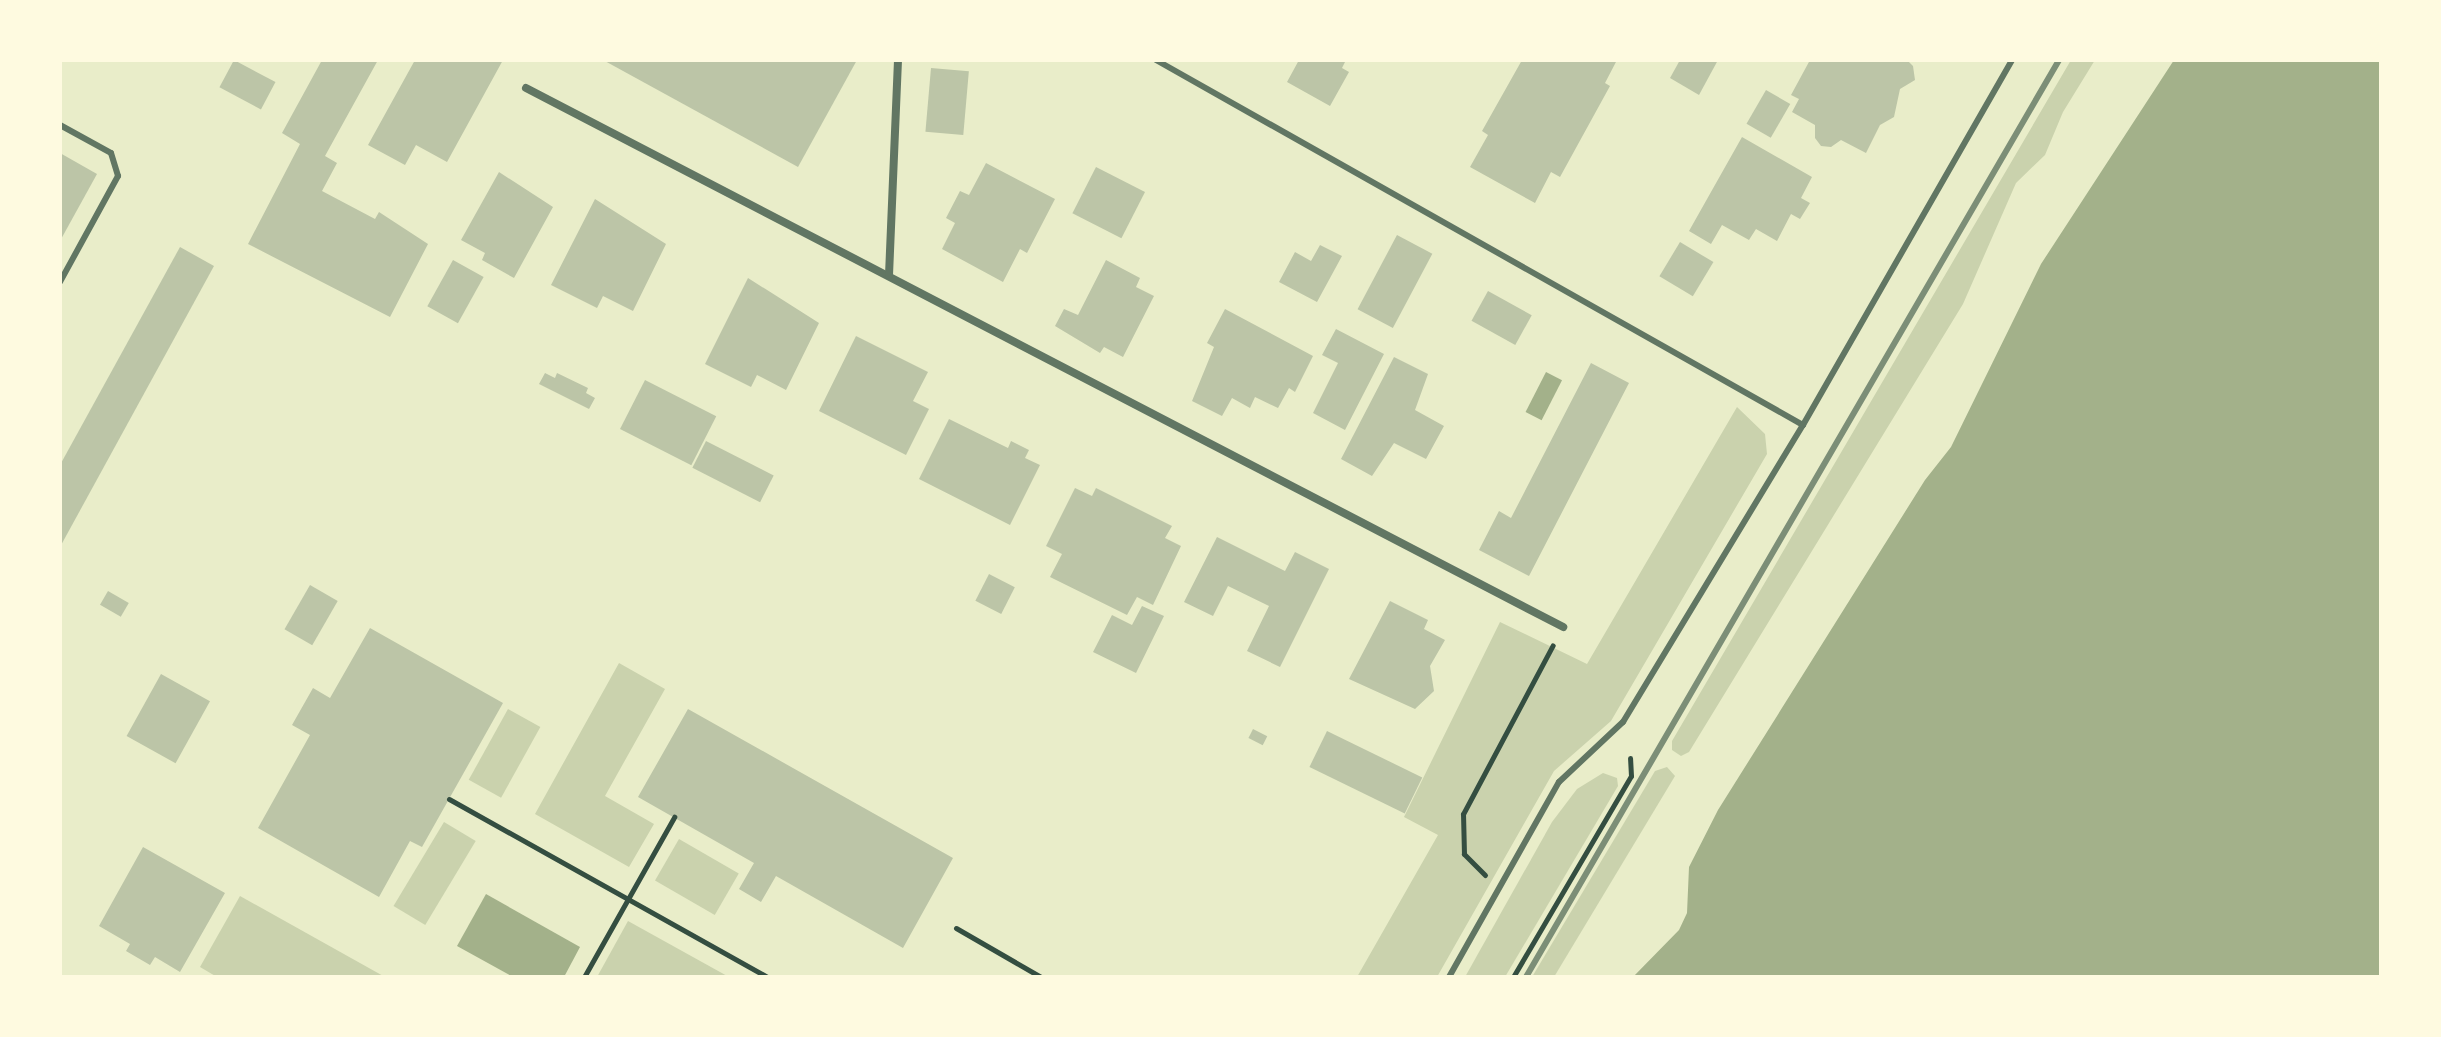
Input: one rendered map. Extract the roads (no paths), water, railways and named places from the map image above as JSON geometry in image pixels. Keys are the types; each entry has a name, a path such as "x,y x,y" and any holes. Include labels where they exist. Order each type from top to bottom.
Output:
{"street":[{"path":"889,275 898,60"},
{"path":"526,88 1563,627"}],"lane":[{"path":"1156,60 1803,425"},
{"path":"1449,977 1559,782 1623,722 1803,425 2012,60"},
{"path":"60,125 111,153 118,176 60,282"}],"railway":[{"path":"1526,977 2059,60"}]}
